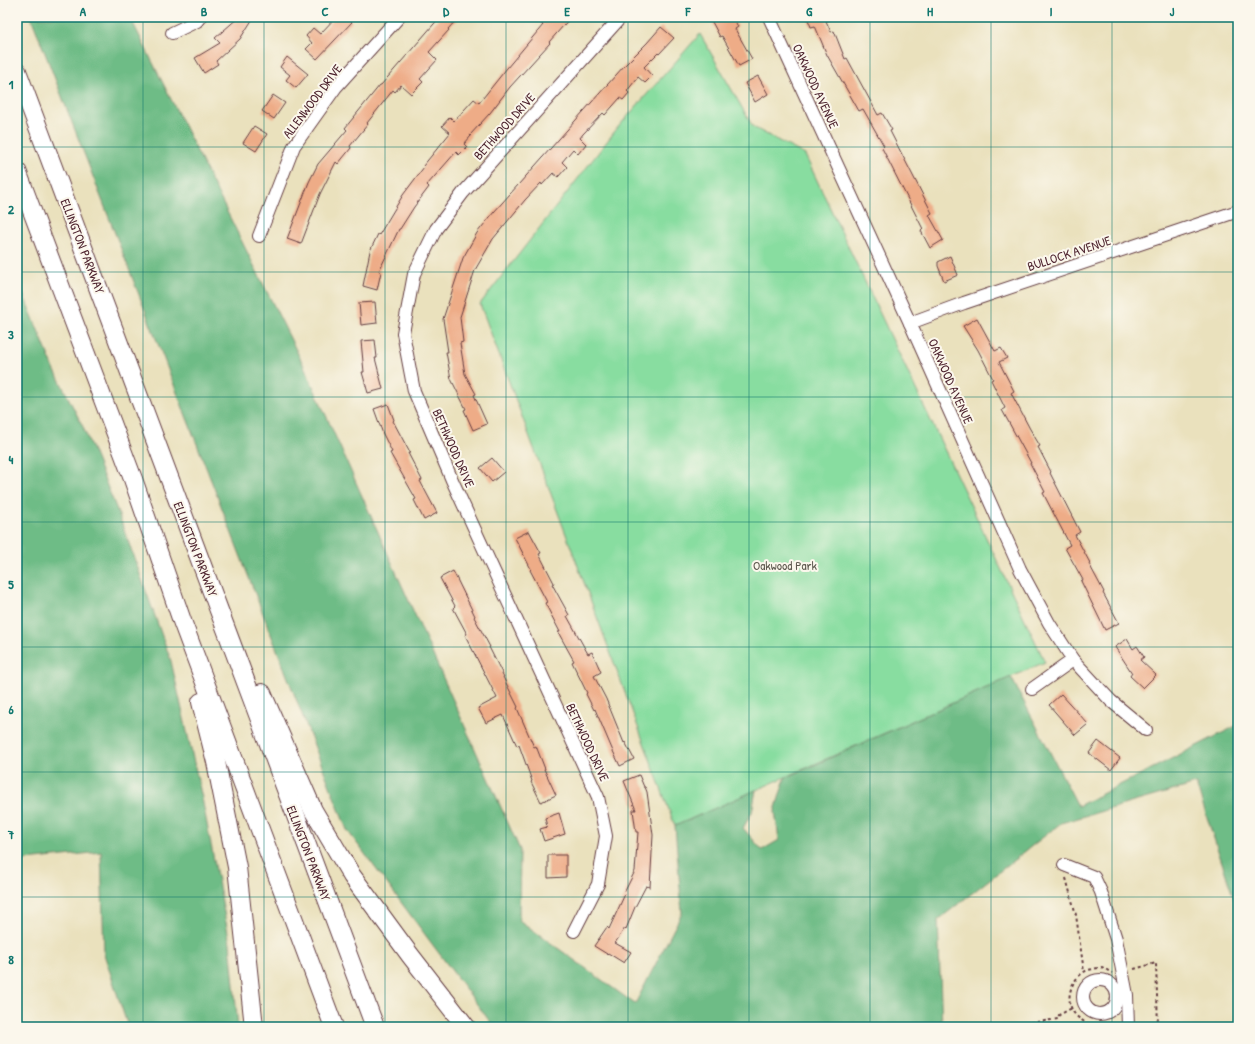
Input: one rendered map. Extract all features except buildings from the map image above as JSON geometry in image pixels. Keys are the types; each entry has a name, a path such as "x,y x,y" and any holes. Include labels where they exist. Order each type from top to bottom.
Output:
{"highway":[{"name":"ELLINGTON PARKWAY","path":"17,72 375,1027"},
{"path":"17,171 133,479 182,621 334,1027"},
{"path":"166,469 313,810 352,876 410,955 466,1027"},
{"path":"182,621 216,762 237,867 254,1027"}],"street":[{"path":"172,33 196,21 200,17"},
{"name":"ALLENWOOD DRIVE","path":"259,236 294,146 336,87 399,17"},
{"name":"BETHWOOD DRIVE","path":"574,931 598,884 606,836 598,797 452,480 414,391 403,333 414,274 436,229 469,187 621,17"},
{"name":"OAKWOOD AVENUE","path":"769,17 910,323 1020,569 1049,622 1073,660 1111,701 1146,730"},
{"name":"BULLOCK AVENUE","path":"910,323 964,303 1238,211"},
{"path":"1032,689 1073,660"},
{"path":"1064,865 1094,877 1101,892 1116,939 1127,996 1122,1004 1128,1027"}],"path":[{"path":"1066,878 1076,915 1084,972"},
{"path":"1095,1027 1086,1024 1074,1014 1070,1003 1069,990 1076,980 1084,972 1102,967 1111,973 1156,963 1158,1027"},
{"path":"1027,1027 1030,1023 1058,1019 1059,1015 1072,1008"}],"green space":[{"path":"31,17 130,17 304,366 520,850 519,920 635,1004 682,913 675,826 756,790 752,812 743,828 762,850 779,840 775,811 785,778 1011,677 1078,806 1238,725 1238,911 1196,784 1061,823 938,920 942,1027 494,1027 347,830"},
{"name":"Oakwood Park","path":"700,34 753,127 805,155 1045,662 675,826 480,304 619,126"},
{"path":"17,279 54,369 83,427 117,510 171,661 202,798 230,943 238,1027 128,1027 104,954 101,852 17,861 17,426 22,399 17,382"}]}
